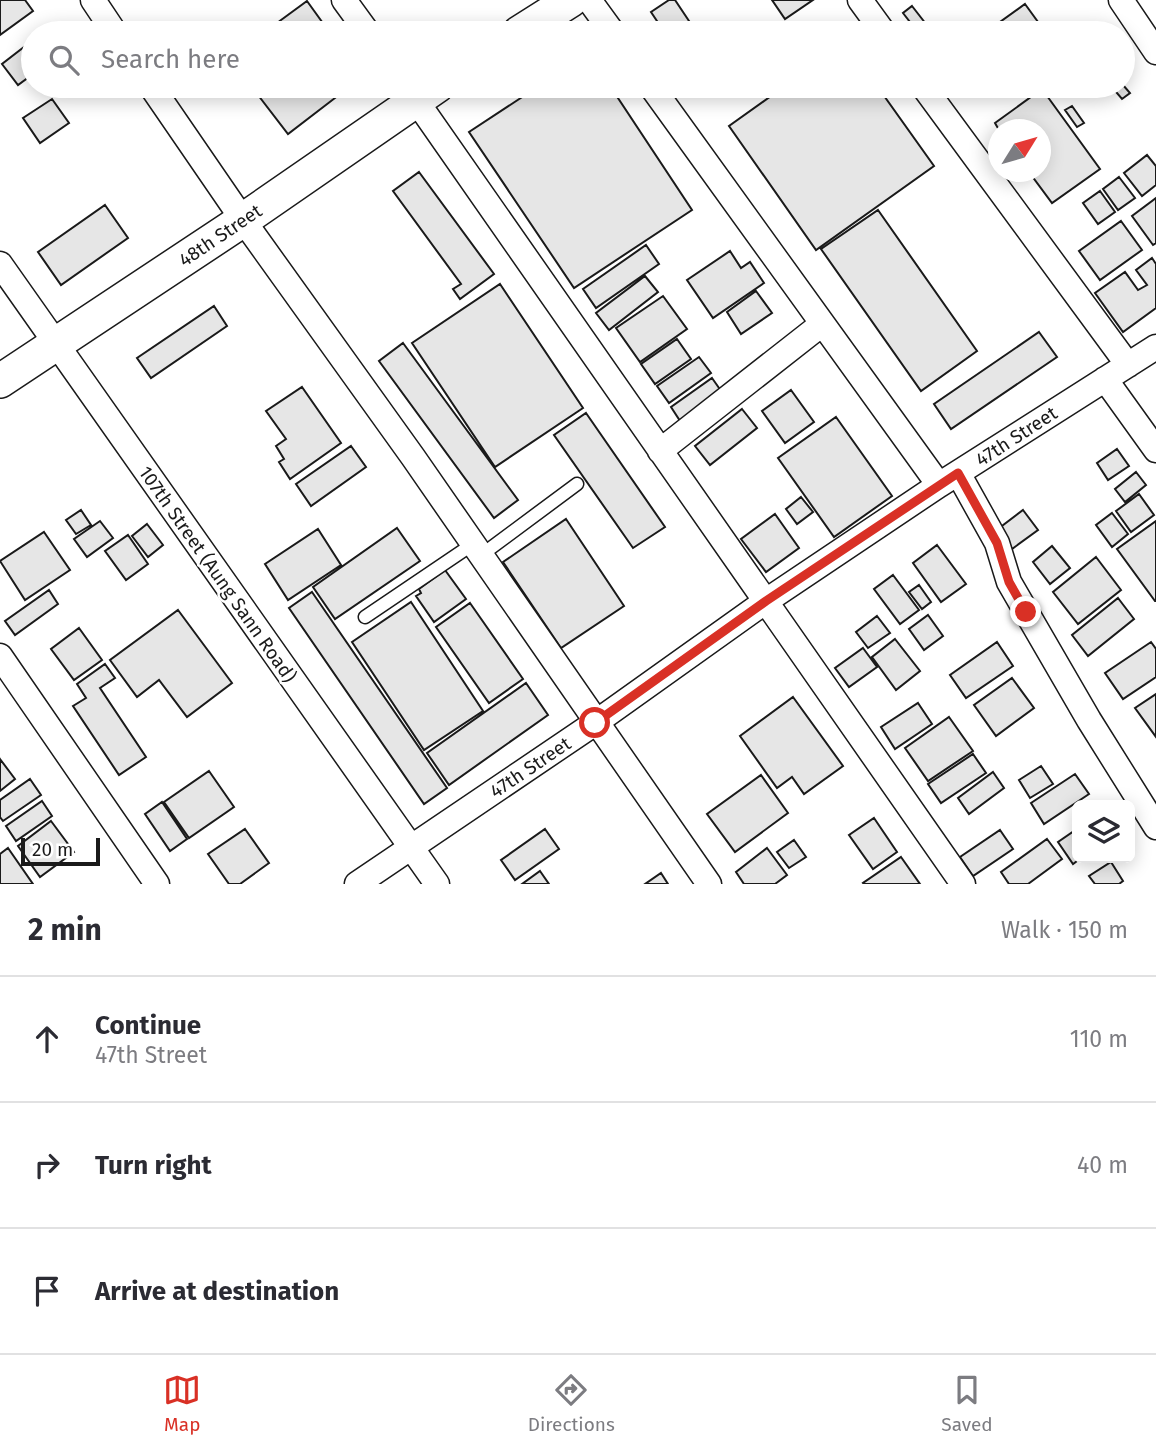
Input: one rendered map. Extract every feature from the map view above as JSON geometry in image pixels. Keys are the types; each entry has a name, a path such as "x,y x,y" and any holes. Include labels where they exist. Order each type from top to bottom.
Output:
{"main road":[{"path":"538,21 571,0"},
{"name":"48th Street","path":"0,381 243,220 409,98"}],"street":[{"path":"93,0 107,21"},
{"path":"344,0 359,21"},
{"path":"589,0 604,21"},
{"path":"860,0 875,21"},
{"path":"1121,0 1156,52"},
{"path":"159,98 709,884"},
{"path":"425,98 660,451 964,884"},
{"path":"660,98 822,324 949,479 997,543 1009,582 1089,720 1156,827"},
{"path":"932,98 1128,365"},
{"name":"107th Street (Aung Sann Road)","path":"0,264 437,884"},
{"path":"660,451 822,324"},
{"name":"47th Street","path":"358,884 595,723 766,601 949,479 1156,347"},
{"path":"1105,379 1156,450"},
{"path":"0,656 157,884"}],"lane":[{"path":"365,617 477,550 577,484"}],"building":[{"path":"0,0 25,0 33,11 0,35"},
{"path":"669,0 675,0 689,21 657,21 651,12"},
{"path":"772,0 813,0 785,19"},
{"path":"307,1 321,21 280,21"},
{"path":"1025,4 1037,21 1001,21"},
{"path":"912,6 924,21 909,21 903,13"},
{"path":"21,49 21,83 18,85 2,64"},
{"path":"260,98 335,98 288,134"},
{"path":"521,98 618,98 692,210 574,288 469,132"},
{"path":"768,98 886,98 934,166 816,250 729,126"},
{"path":"1030,98 1049,98 1100,169 1052,203 1036,182 1051,182 1051,119 1001,119"},
{"path":"52,99 69,123 40,143 23,118"},
{"path":"1072,106 1084,123 1077,127 1065,110"},
{"path":"1147,155 1156,166 1156,185 1142,196 1124,173"},
{"path":"419,172 494,274 460,299 453,289 461,284 393,191"},
{"path":"1119,177 1135,198 1118,210 1103,189"},
{"path":"1100,191 1115,212 1098,224 1083,203"},
{"path":"1156,198 1156,243 1153,245 1132,216"},
{"path":"105,205 128,238 61,285 38,252"},
{"path":"878,210 977,351 921,391 821,249"},
{"path":"1121,221 1142,250 1100,280 1079,251"},
{"path":"646,245 659,264 596,308 583,289"},
{"path":"730,251 741,268 750,262 764,283 713,318 687,280"},
{"path":"1152,258 1156,264 1156,308 1123,332 1095,293 1125,272 1138,290 1147,285 1136,270"},
{"path":"645,276 658,292 609,330 596,313"},
{"path":"500,284 583,408 495,467 412,343"},
{"path":"756,291 772,313 741,334 727,312"},
{"path":"663,296 687,329 640,362 616,328"},
{"path":"214,306 227,326 151,378 137,358"},
{"path":"1039,332 1057,357 951,429 934,404"},
{"path":"677,339 691,359 655,384 641,364"},
{"path":"403,343 518,500 494,518 379,361"},
{"path":"699,357 711,373 669,403 657,386"},
{"path":"712,378 726,398 684,427 671,407"},
{"path":"302,387 341,443 290,479 279,462 284,459 276,446 286,439 266,411"},
{"path":"791,390 814,422 785,443 762,411"},
{"path":"742,409 757,428 710,465 695,446"},
{"path":"586,413 665,527 633,548 554,435"},
{"path":"836,417 892,496 834,537 778,458"},
{"path":"351,446 366,467 311,506 296,484"},
{"path":"1117,449 1129,466 1108,480 1097,463"},
{"path":"1136,472 1146,485 1125,502 1115,489"},
{"path":"1139,494 1154,515 1131,532 1116,511"},
{"path":"801,497 813,512 797,524 786,509"},
{"path":"81,510 91,525 76,534 66,520"},
{"path":"1023,510 1038,530 1012,549 998,529"},
{"path":"1112,513 1128,534 1112,547 1096,525"},
{"path":"775,514 799,548 766,572 741,539"},
{"path":"566,519 624,606 561,648 503,562"},
{"path":"100,521 113,538 87,557 74,539"},
{"path":"1156,521 1156,601 1155,601 1117,549"},
{"path":"147,524 163,545 148,557 132,536"},
{"path":"397,528 420,561 335,619 313,587"},
{"path":"318,529 341,565 288,600 265,564"},
{"path":"44,532 70,570 25,600 0,561"},
{"path":"128,535 148,564 126,580 105,551"},
{"path":"937,545 966,584 941,602 913,563"},
{"path":"1052,546 1070,568 1050,584 1033,562"},
{"path":"1096,557 1121,590 1078,624 1053,592"},
{"path":"445,570 466,599 434,622 416,596 421,593 419,589"},
{"path":"893,575 919,610 900,624 874,589"},
{"path":"919,585 931,602 922,609 909,592"},
{"path":"49,590 58,604 15,635 5,621"},
{"path":"312,592 447,788 424,804 289,608"},
{"path":"1118,598 1134,619 1088,656 1072,635"},
{"path":"411,602 483,711 424,750 352,642"},
{"path":"470,603 523,679 489,703 436,627"},
{"path":"178,610 232,683 187,717 159,680 137,697 110,660"},
{"path":"928,615 943,636 924,650 909,629"},
{"path":"877,616 890,633 868,648 856,632"},
{"path":"79,628 102,660 74,680 51,649"},
{"path":"895,639 920,671 896,690 872,657"},
{"path":"997,642 1013,666 966,698 950,675"},
{"path":"1151,642 1156,649 1156,677 1123,699 1105,673"},
{"path":"863,648 877,667 849,687 835,668"},
{"path":"105,664 115,678 100,688 146,757 119,775 73,706 86,698 77,684"},
{"path":"1012,678 1034,708 996,736 974,705"},
{"path":"526,683 548,715 449,785 427,753"},
{"path":"1156,694 1156,737 1135,708"},
{"path":"793,697 843,766 804,794 792,777 777,788 740,736"},
{"path":"918,703 932,724 895,749 881,727"},
{"path":"949,717 973,751 928,781 905,748"},
{"path":"973,754 986,773 941,803 928,784"},
{"path":"0,759 15,779 0,791"},
{"path":"1041,766 1053,784 1030,798 1019,780"},
{"path":"209,771 234,807 189,838 164,802"},
{"path":"993,772 1004,788 969,814 958,798"},
{"path":"1075,774 1089,794 1080,800 1072,800 1072,805 1044,824 1031,803"},
{"path":"761,775 788,813 735,852 707,814"},
{"path":"30,779 41,795 3,821 0,817 0,800"},
{"path":"42,801 52,816 16,841 6,826"},
{"path":"162,802 187,839 170,851 145,814"},
{"path":"874,818 897,852 873,869 849,835"},
{"path":"51,821 74,852 40,877 18,846"},
{"path":"245,829 269,863 240,884 229,884 208,854"},
{"path":"545,829 559,849 515,880 501,860"},
{"path":"1000,830 1013,849 973,876 960,857"},
{"path":"1072,832 1072,863 1058,842"},
{"path":"1047,839 1062,859 1028,884 1009,884 1001,872"},
{"path":"794,840 806,857 789,868 777,852"},
{"path":"8,848 33,884 0,884 0,854"},
{"path":"767,848 787,875 775,884 744,884 736,872"},
{"path":"901,857 920,884 863,883"},
{"path":"1112,863 1123,881 1119,884 1095,884 1089,876"},
{"path":"540,871 549,884 522,884"},
{"path":"661,873 668,884 645,884"}],"route":[{"path":"595,723 766,601 958,473 997,543 1009,582 1026,612"}]}
